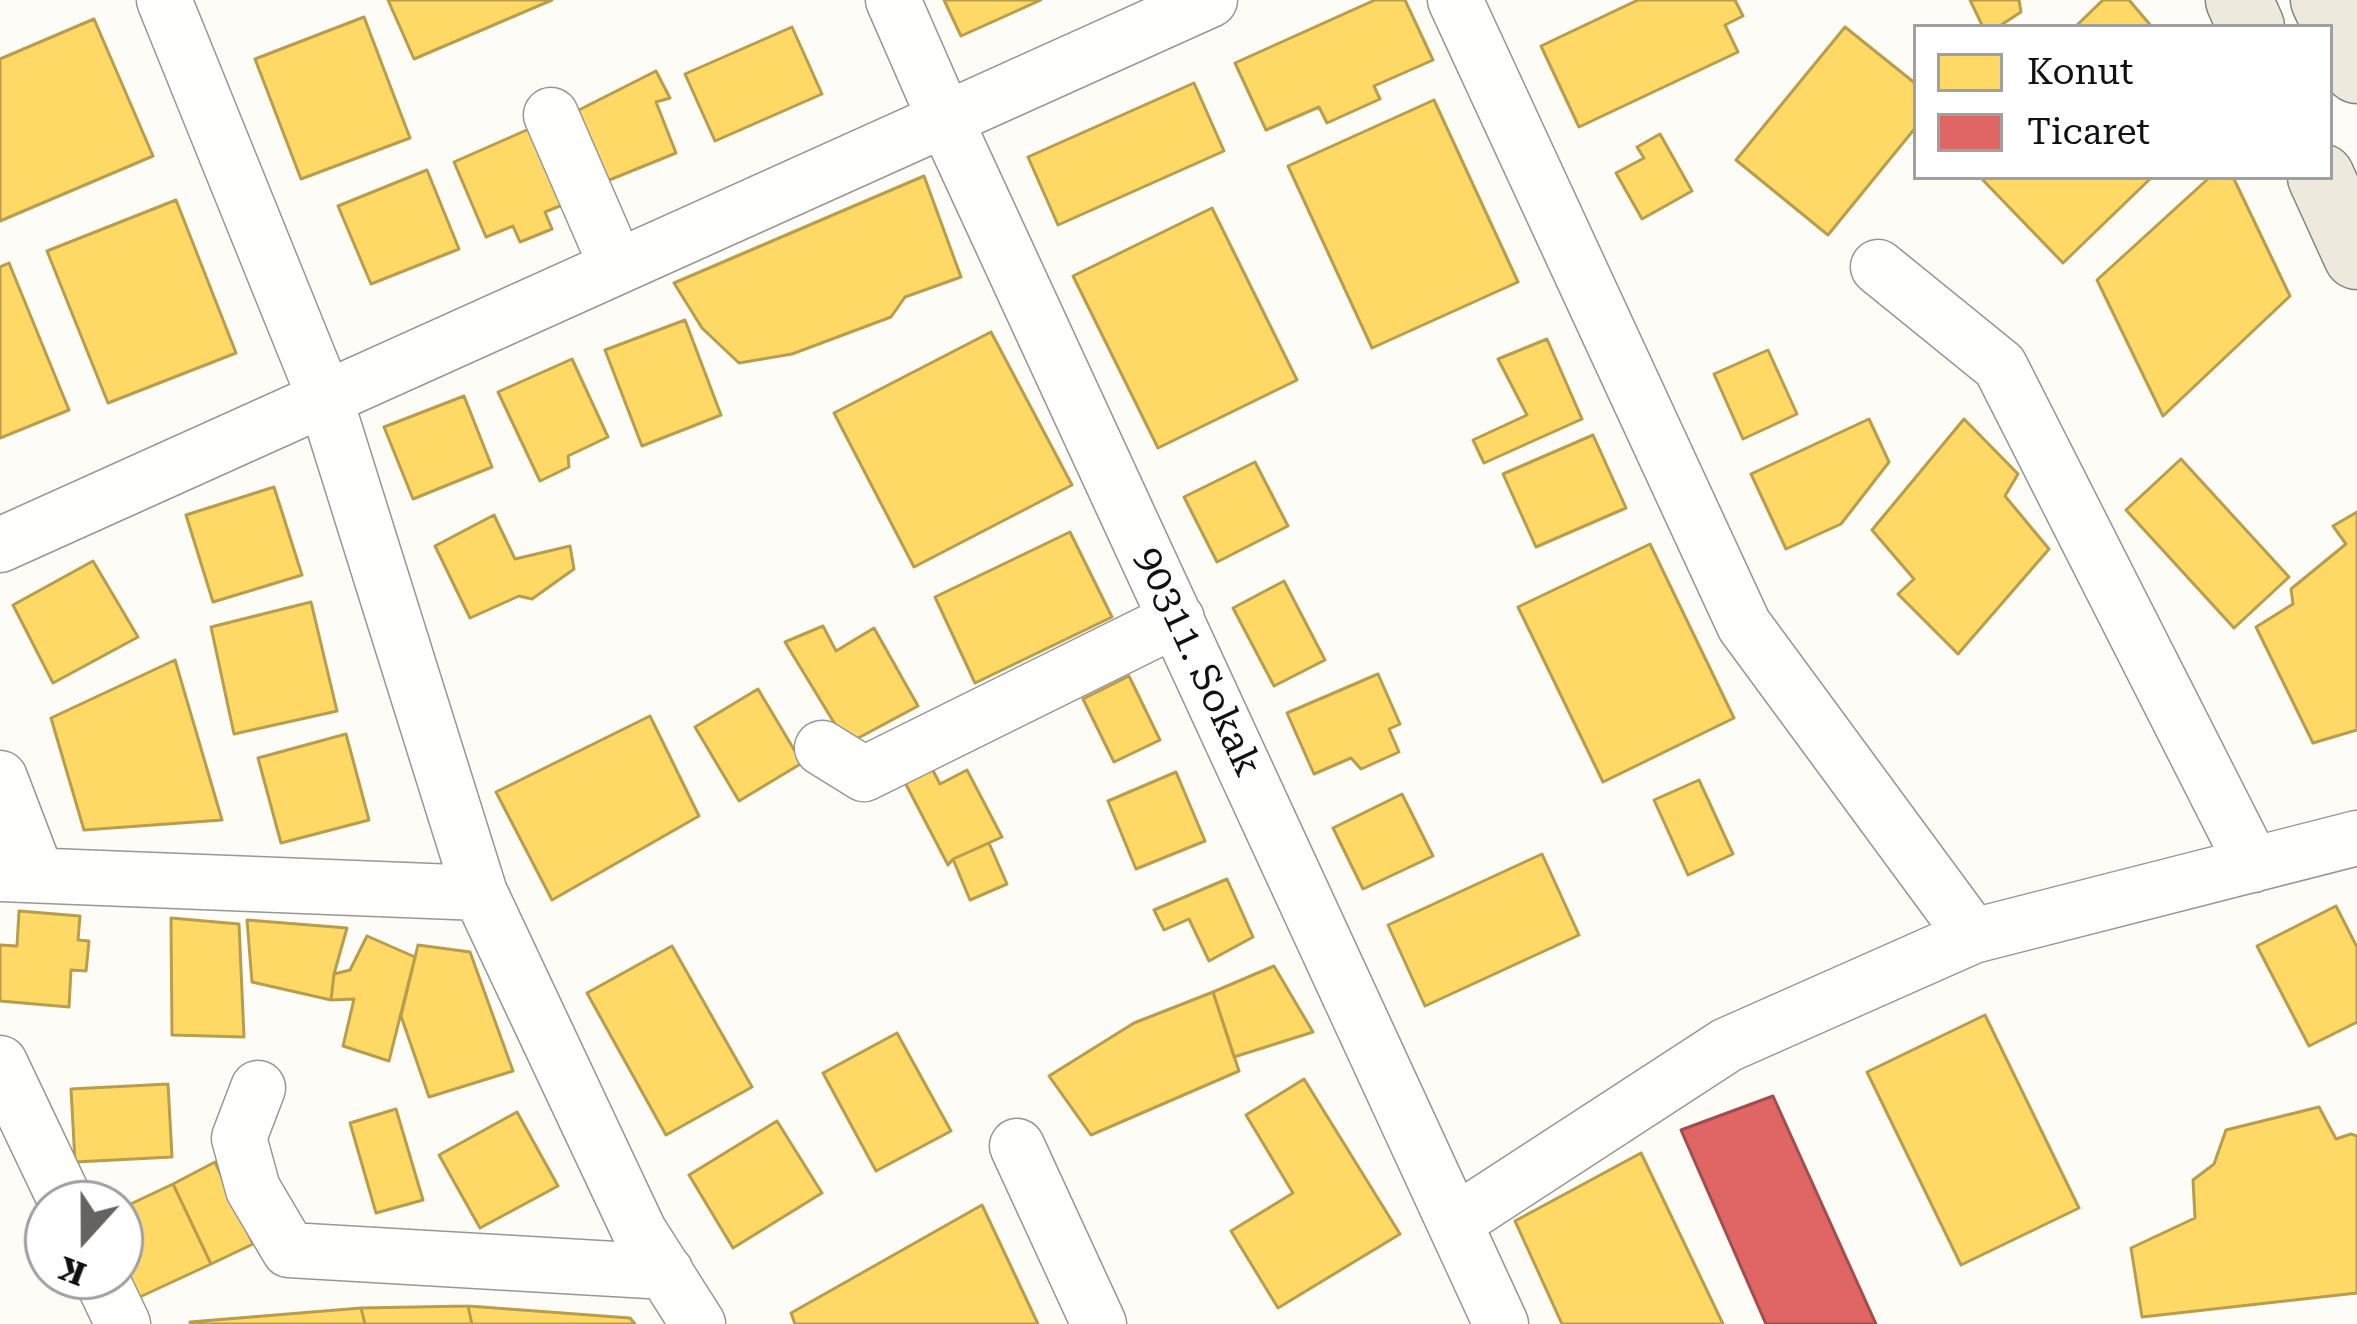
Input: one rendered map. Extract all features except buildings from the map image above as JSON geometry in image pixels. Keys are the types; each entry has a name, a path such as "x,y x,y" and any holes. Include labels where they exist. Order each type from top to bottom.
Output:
{"main road":[{"path":"2324,0 2357,70"},
{"path":"2321,180 2357,256"}],"street":[{"path":"164,0 325,398 480,893 639,1231 698,1324"},
{"name":"90311. Sokak","path":"893,0 1501,1324"},
{"path":"0,545 1210,0"},
{"path":"1455,0 1744,625 1973,936"},
{"path":"551,115 616,267"},
{"path":"1878,267 2000,366 2253,865"},
{"path":"822,748 864,774 1177,619"},
{"path":"0,778 19,874 480,893"},
{"path":"1455,1222 1727,1045 1973,936 2357,838"},
{"path":"0,1063 56,1180"},
{"path":"258,1088 239,1138 253,1189 289,1250 666,1272"},
{"path":"1017,1146 1100,1324"}]}
